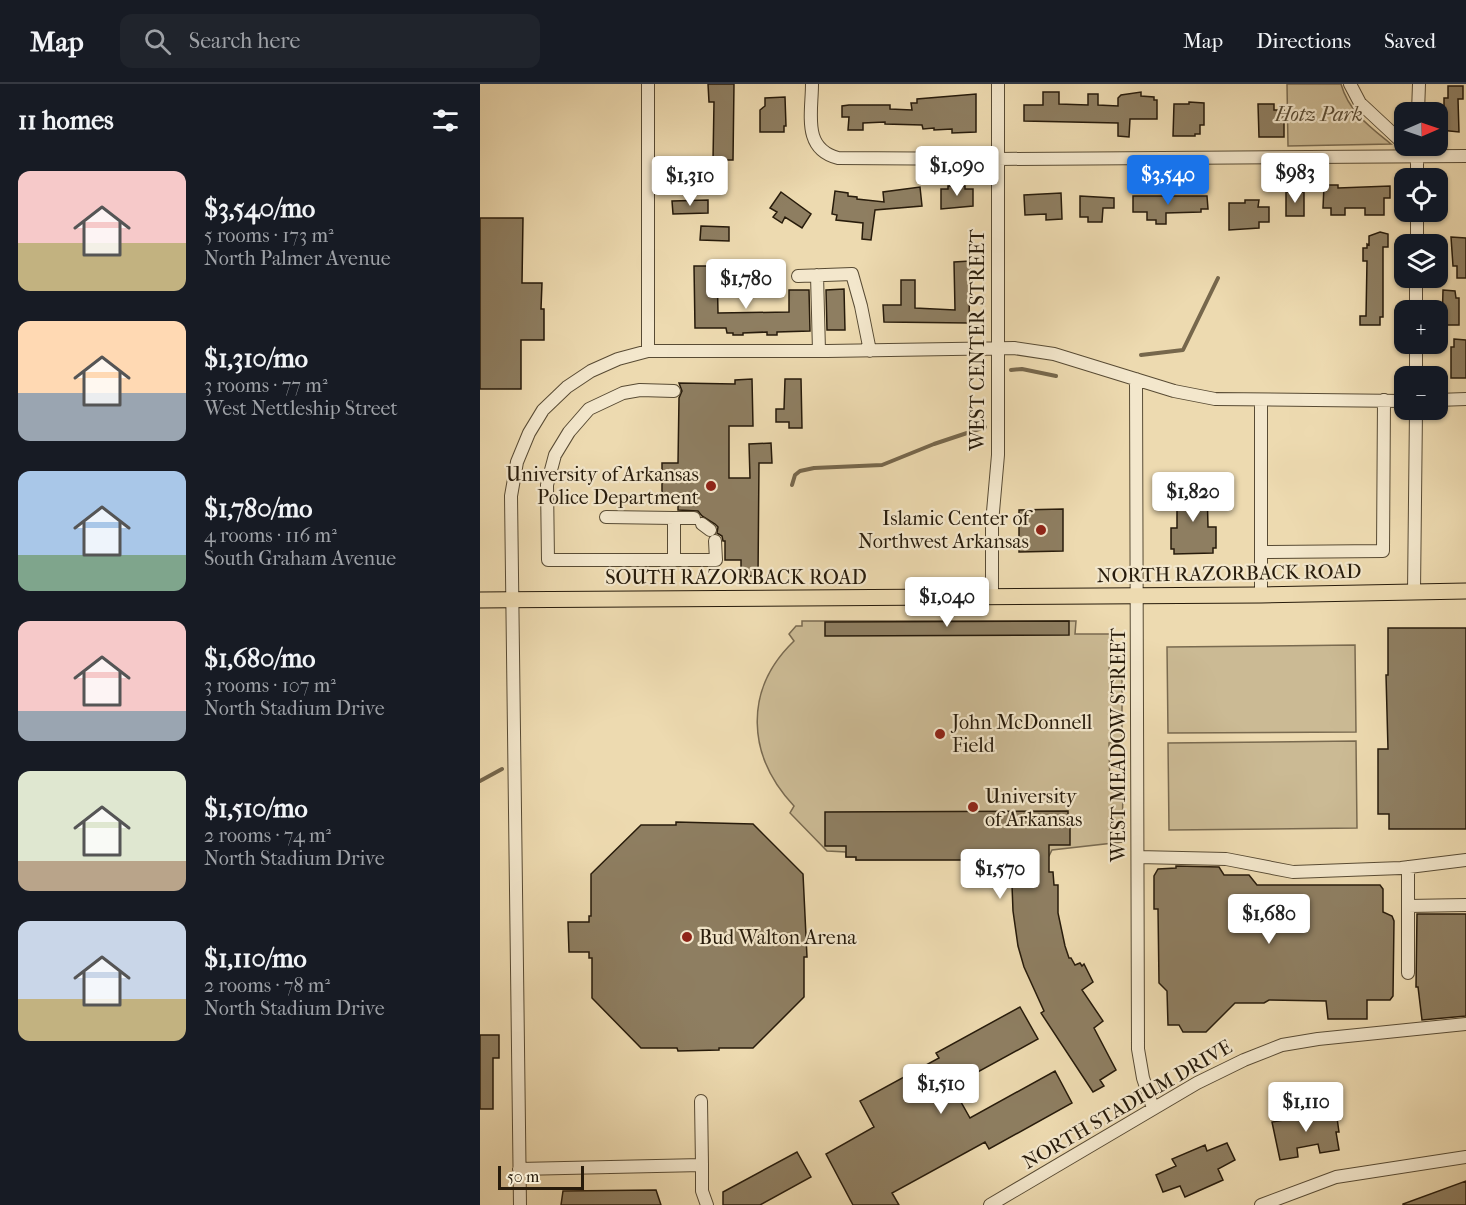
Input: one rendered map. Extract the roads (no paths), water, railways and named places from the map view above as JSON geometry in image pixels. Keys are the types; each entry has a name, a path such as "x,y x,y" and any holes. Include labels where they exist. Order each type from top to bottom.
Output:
{"main road":[{"name":"NORTH RAZORBACK ROAD","path":"992,597 1466,591"},
{"name":"SOUTH RAZORBACK ROAD","path":"480,600 992,597"}],"street":[{"path":"648,84 648,351"},
{"path":"812,84 814,142 827,156 838,158 998,159 1394,151"},
{"name":"WEST CENTER STREET","path":"992,597 992,523 998,455 998,84"},
{"path":"1350,84 1360,103 1394,135"},
{"path":"1418,102 1419,84"},
{"path":"1448,154 1466,156"},
{"path":"798,276 852,274 870,351"},
{"path":"817,275 819,351"},
{"path":"520,1205 511,496 517,462 529,433 543,410 567,387 591,371 618,359 648,351 870,351 1014,348 1054,354 1194,396 1215,399 1394,400"},
{"name":"WEST MEADOW STREET","path":"1136,379 1139,1056 1143,1078 1153,1108"},
{"path":"606,517 674,518 705,528 716,560 548,560 547,485 555,455 569,432 589,410 623,393 640,390 674,391"},
{"path":"1448,400 1466,399"},
{"path":"1261,552 1383,551 1384,400"},
{"path":"1260,595 1261,401"},
{"path":"1414,592 1416,420"},
{"path":"674,518 674,560"},
{"path":"1138,857 1226,859 1293,872 1408,867 1466,860"},
{"path":"1408,867 1408,973"},
{"path":"1408,906 1466,905"},
{"name":"NORTH STADIUM DRIVE","path":"990,1205 1197,1083 1234,1064 1282,1045 1318,1039 1466,1024"},
{"path":"701,1101 702,1191 707,1205"},
{"path":"1261,1205 1336,1177 1466,1157"},
{"path":"519,1169 702,1165"}],"waterway":[{"path":"1141,355 1183,350 1218,278"},
{"path":"1011,370 1022,369 1056,376"},
{"path":"792,485 795,475 800,471 814,468 882,465 985,427"},
{"path":"480,781 502,769"}],"place":[{"name":"University of Arkansas Police Department","path":"711,486"},
{"name":"Islamic Center of Northwest Arkansas","path":"1041,530"},
{"name":"John McDonnell Field","path":"940,734"},
{"name":"University of Arkansas","path":"973,807"},
{"name":"Bud Walton Arena","path":"687,937"}],"park label":[{"name":"Hotz Park","path":"1319,114"}]}
